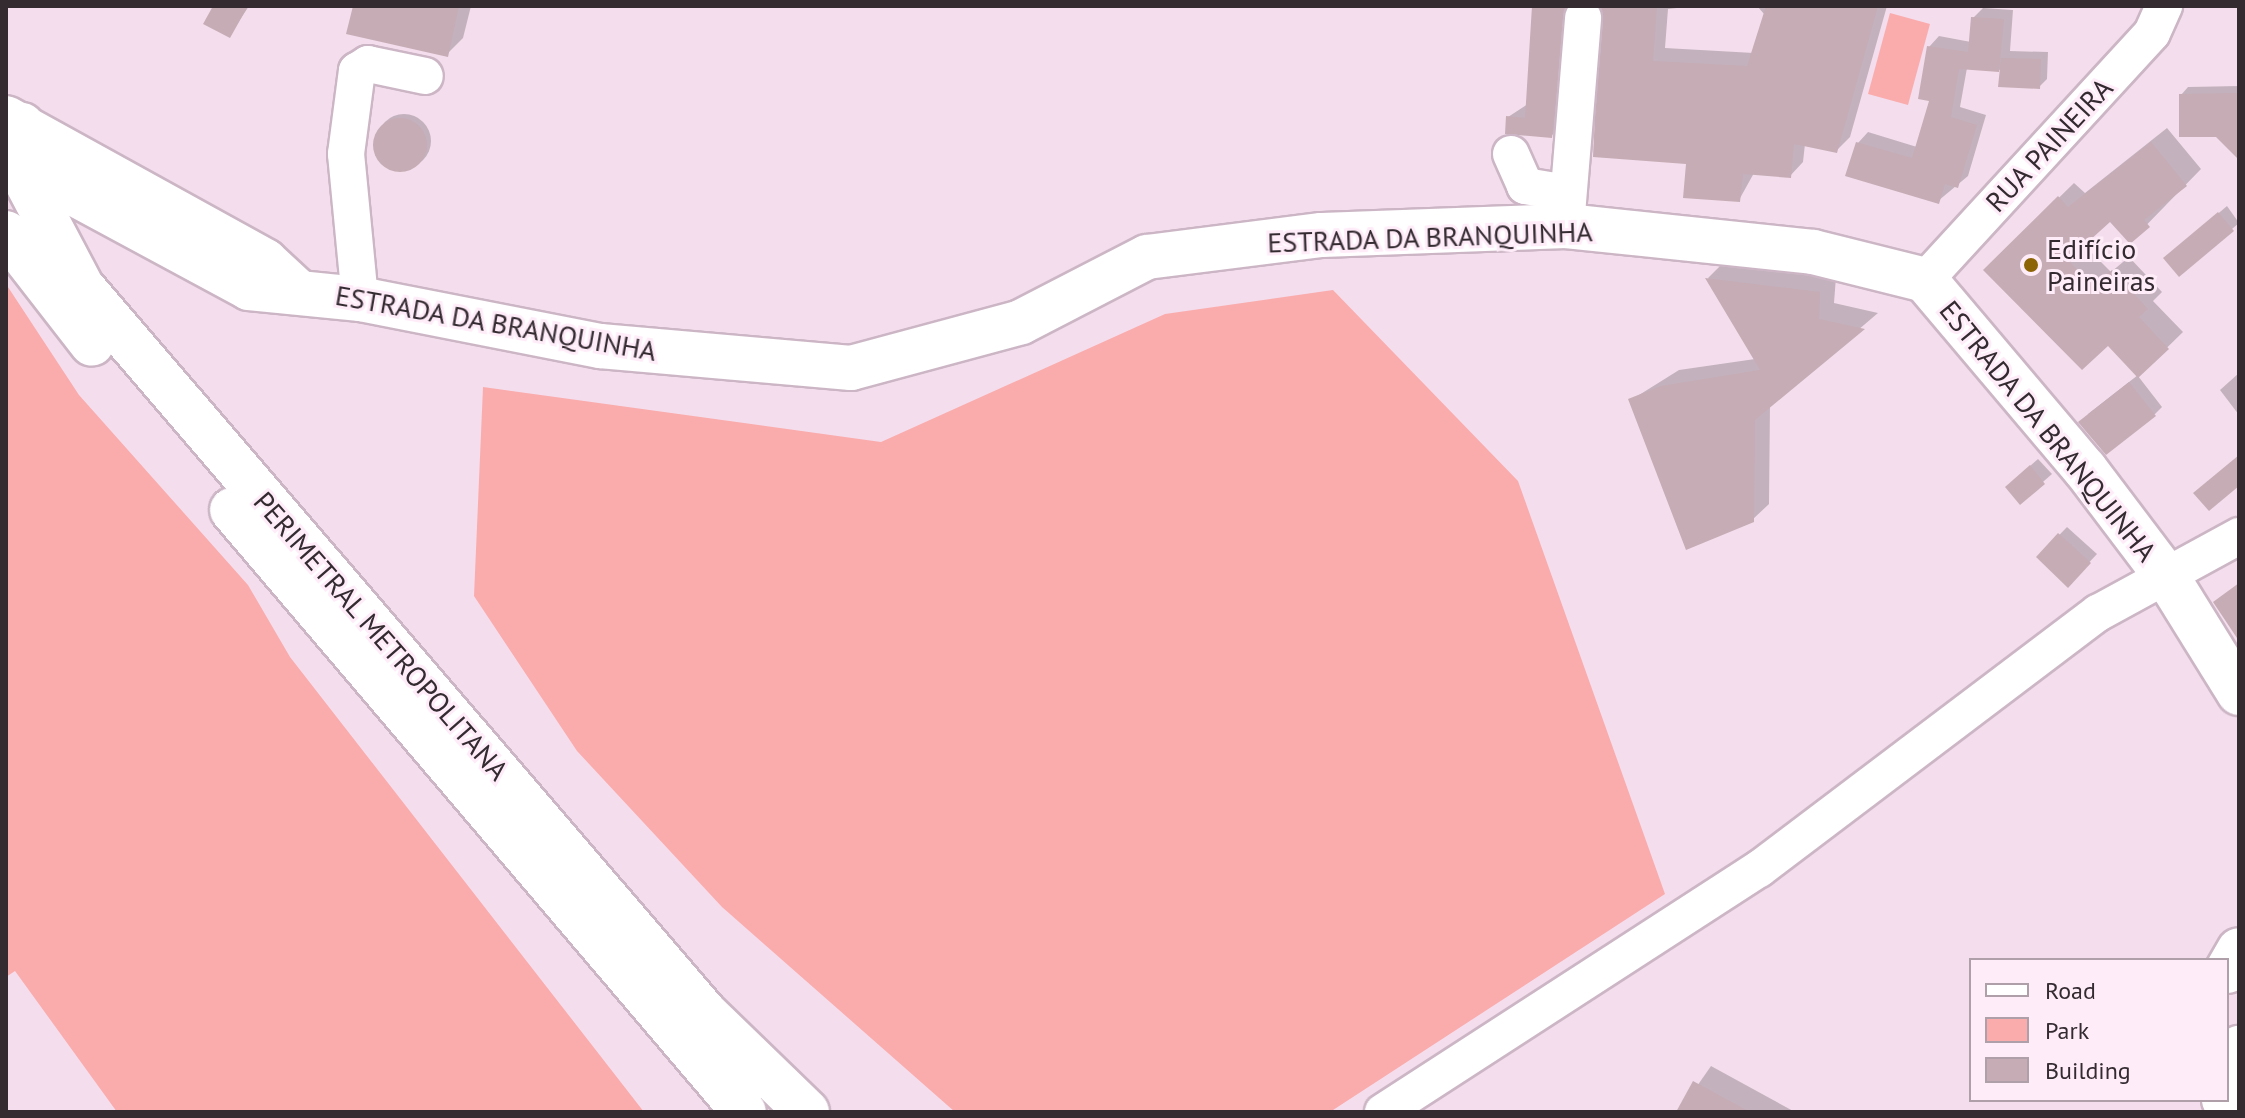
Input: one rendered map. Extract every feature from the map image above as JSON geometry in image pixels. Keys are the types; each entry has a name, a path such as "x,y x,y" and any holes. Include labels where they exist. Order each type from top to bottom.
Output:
{"main road":[{"name":"ESTRADA DA BRANQUINHA","path":"13,140 265,261 295,289"},
{"name":"ESTRADA DA BRANQUINHA","path":"13,140 147,236 249,288 295,289 360,299 600,346 851,368 1021,322 1147,257 1322,235 1566,209 1813,252 1925,280 2169,580 2239,693"},
{"name":"PERIMETRAL METROPOLITANA","path":"13,140 82,287 705,1013 807,1112"},
{"path":"82,287 103,247 147,236"},
{"name":"PERIMETRAL METROPOLITANA","path":"9,245 744,1112"},
{"path":"2229,968 2239,950"},
{"path":"2229,1069 2239,1048"}],"street":[{"name":"RUA PAINEIRA","path":"1925,280 2152,33 2164,6"},
{"path":"1511,154 1525,186 1566,209 1583,18"},
{"path":"360,299 346,154 357,71 368,64 425,76"},
{"path":"1383,1112 1759,869 2098,613 2169,580 2239,536"}],"green space":[{"path":"1890,13 1930,24 1908,105 1868,94"},
{"path":"6,284 79,395 248,585 290,657 644,1112 117,1112 15,971 6,977"},
{"path":"1333,290 1518,481 1665,894 1330,1112 955,1112 722,907 577,751 474,596 483,387 881,442 1165,314"}],"building":[{"path":"213,6 248,6 230,38 203,24"},
{"path":"353,6 459,6 448,57 346,34"},
{"path":"1532,6 1566,6 1552,138 1505,134 1506,116 1525,118"},
{"path":"1600,6 1657,6 1653,61 1747,66 1766,6 1878,6 1837,153 1794,144 1791,178 1743,174 1740,202 1683,198 1686,164 1593,157"},
{"path":"1971,17 2004,19 1999,72 1959,69 1951,117 1977,125 1958,188 1945,184 1939,204 1845,176 1856,142 1912,158 1929,101 1918,99 1927,46 1968,52"},
{"path":"2001,58 2041,59 2040,89 1998,87"},
{"path":"2239,93 2239,160 2216,137 2179,137 2179,94"},
{"path":"400,118 419,126 427,145 419,164 400,172 381,164 373,145 381,126"},
{"path":"2151,142 2187,186 2144,220 2150,227 2130,244 2110,222 2068,260 2094,286 2112,270 2148,309 2139,317 2169,349 2138,378 2108,346 2082,370 1983,270 2058,196 2068,207"},
{"path":"2218,212 2234,231 2179,277 2163,258"},
{"path":"1705,278 1820,292 1819,319 1865,329 1755,420 1754,522 1686,550 1628,399 1661,386 1760,370"},
{"path":"2129,382 2156,416 2106,455 2078,422"},
{"path":"2239,455 2239,486 2209,511 2193,493"},
{"path":"2030,465 2045,484 2020,505 2005,487"},
{"path":"2058,533 2091,563 2068,588 2036,557"},
{"path":"2239,583 2239,641 2213,602"},
{"path":"1693,1081 1750,1112 1676,1112"}],"place":[{"name":"Edifício Paineiras","path":"2031,265"}]}
